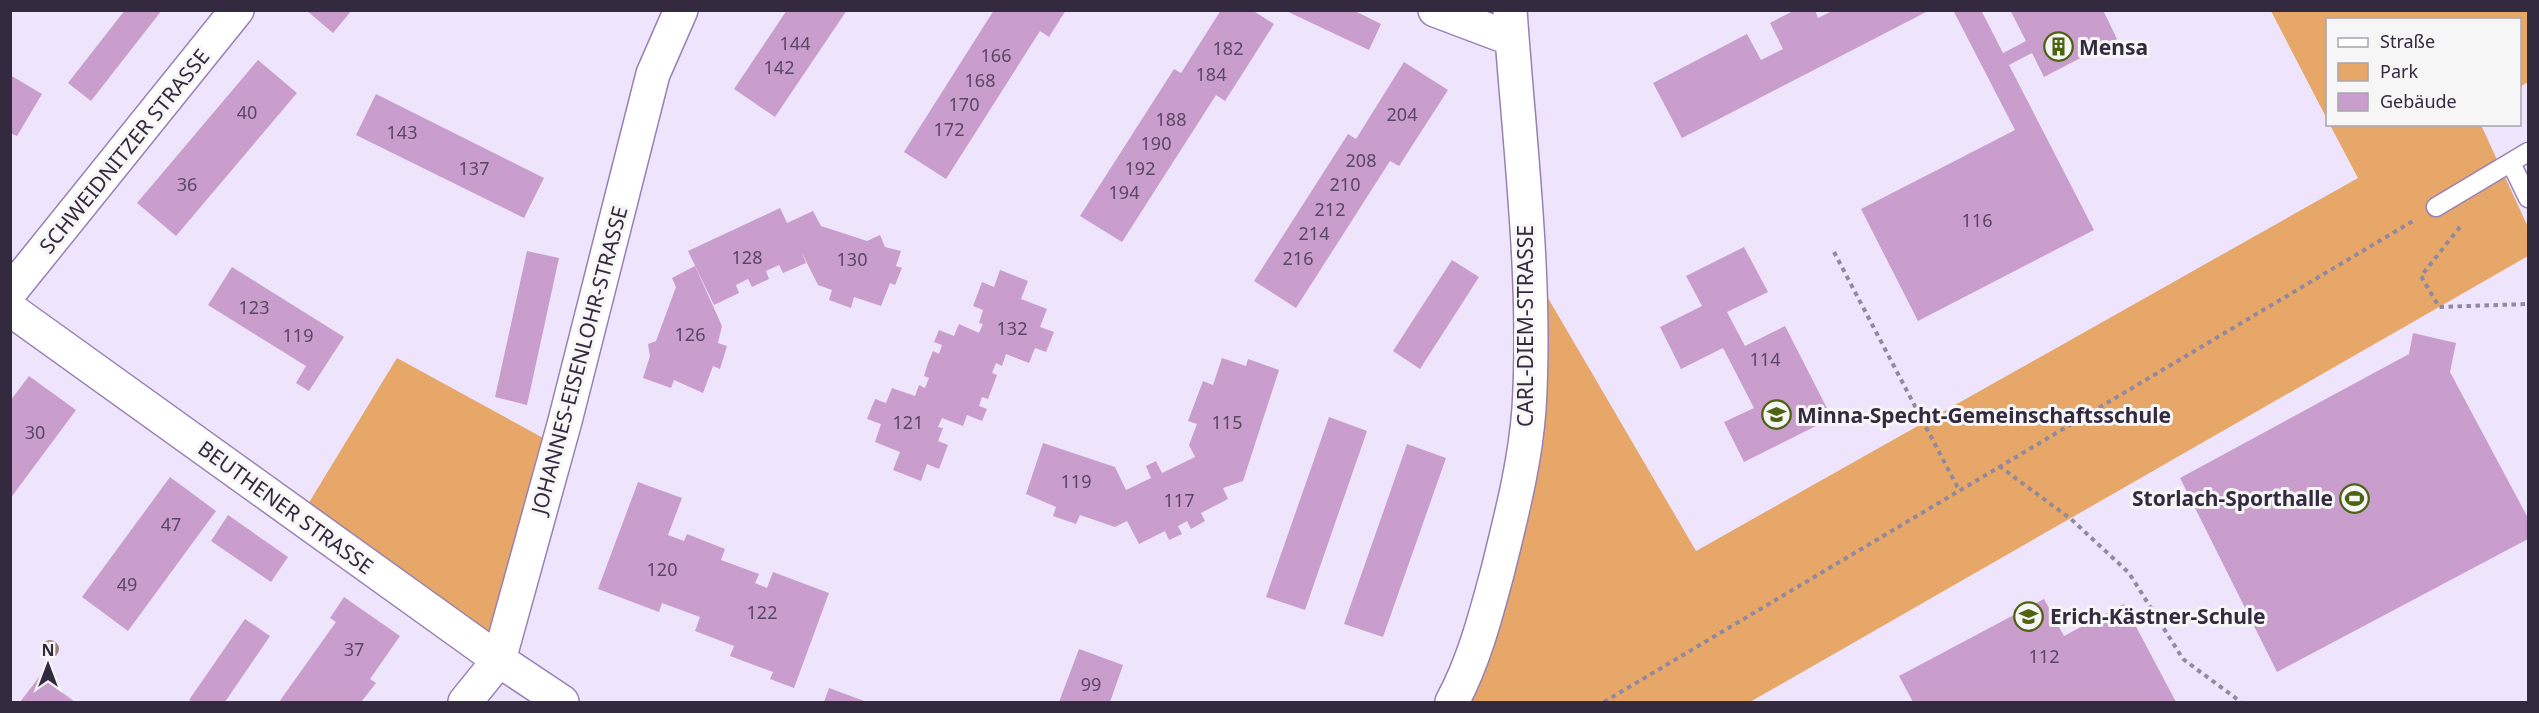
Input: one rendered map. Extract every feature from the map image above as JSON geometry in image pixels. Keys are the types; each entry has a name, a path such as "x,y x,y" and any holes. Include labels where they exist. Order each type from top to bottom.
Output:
{"street":[{"name":"SCHWEIDNITZER STRASSE","path":"10,292 237,10"},
{"name":"JOHANNES-EISENLOHR-STRASSE","path":"465,702 499,660 565,421 653,74 681,10"},
{"path":"1435,10 1511,25"},
{"name":"CARL-DIEM-STRASSE","path":"1452,702 1480,636 1502,554 1522,465 1528,409 1529,269 1511,25"},
{"name":"BEUTHENER STRASSE","path":"10,309 499,660 562,702"}],"lane":[{"path":"2436,207 2529,152"},
{"path":"2511,163 2529,198"}],"path":[{"path":"1605,702 1959,489 2436,207"},
{"path":"2462,224 2421,276 2439,307 2529,304"},
{"path":"1834,252 1959,489"},
{"path":"1999,466 2071,519 2129,573 2183,659 2241,702"}],"green space":[{"path":"2271,11 2528,11 2528,82 2521,86 2521,18 2326,18 2326,117"},
{"path":"2331,126 2481,126 2528,227 2528,256 1750,702 1452,702 1498,574 1531,269 1696,551 2358,178"},
{"path":"397,358 556,445 499,656 302,514"}],"building":[{"path":"125,10 162,10 91,101 68,83"},
{"path":"306,10 352,10 333,33"},
{"path":"787,10 847,10 775,117 734,89"},
{"path":"994,10 1066,10 1049,37 1040,31 946,179 904,152"},
{"path":"1221,10 1252,10 1274,24 1225,101 1216,95 1122,242 1080,216 1174,69 1181,73"},
{"path":"1284,10 1353,10 1381,24 1369,50"},
{"path":"1795,10 1815,10 1818,18 1834,10 1930,10 1682,138 1653,83 1747,34 1761,60 1783,49 1770,23"},
{"path":"1953,10 1981,10 2003,53 2026,41 2010,10 2103,10 2117,39 2044,77 2032,53 2009,65 2094,230 1918,321 1861,209 2015,130"},
{"path":"258,60 297,93 176,236 137,203"},
{"path":"1404,62 1448,90 1399,166 1390,161 1296,308 1254,281 1348,134 1356,139"},
{"path":"10,75 42,94 17,136 10,133"},
{"path":"376,94 544,178 524,218 356,135"},
{"path":"780,208 787,223 813,211 821,226 867,241 880,235 885,247 901,251 896,266 902,268 895,285 890,283 881,306 854,297 851,308 829,300 832,290 818,285 802,253 806,263 783,273 779,265 766,271 769,279 752,287 748,279 736,285 739,293 714,305 688,251"},
{"path":"1744,247 1768,292 1727,312 1745,346 1785,326 1832,418 1744,462 1724,422 1754,408 1723,348 1681,369 1660,327 1702,306 1686,276"},
{"path":"527,251 559,258 527,405 495,397"},
{"path":"1452,260 1479,277 1420,369 1393,351"},
{"path":"695,266 722,326 718,343 727,346 720,369 713,366 703,393 674,380 671,388 643,378 650,356 648,344 656,341 676,287 672,278"},
{"path":"232,267 344,337 309,391 296,383 306,366 208,305"},
{"path":"1000,270 1028,281 1021,299 1047,309 1040,327 1054,332 1046,352 1035,348 1029,363 1006,354 1002,366 996,363 992,373 997,375 988,399 982,397 979,406 987,409 982,421 967,415 963,426 942,418 938,427 943,428 938,441 948,445 939,469 927,464 921,481 893,470 900,452 875,442 881,424 867,419 875,399 886,403 892,388 915,396 919,385 925,388 929,378 924,376 928,363 933,351 939,354 942,345 934,342 939,330 954,336 959,324 979,333 983,324 979,323 983,310 973,306 982,282 994,287"},
{"name":"Storlach-Sporthalle","path":"2413,333 2456,343 2450,372 2528,518 2528,539 2277,672 2180,478 2409,354"},
{"path":"1222,358 1246,366 1248,359 1279,370 1243,481 1223,488 1228,499 1201,513 1205,521 1191,529 1187,521 1178,526 1182,534 1169,540 1165,531 1139,544 1127,521 1115,527 1080,515 1076,524 1053,516 1056,507 1026,494 1043,443 1115,467 1126,490 1151,478 1146,466 1156,461 1162,473 1195,457 1189,445 1197,424 1188,421 1203,381 1213,385"},
{"path":"29,376 76,410 10,499 10,401"},
{"path":"1329,417 1367,431 1305,610 1266,597"},
{"path":"1407,444 1446,458 1383,637 1344,624"},
{"path":"170,477 216,511 128,631 82,597"},
{"path":"638,482 682,498 668,535 684,541 687,534 725,549 721,560 759,574 755,583 767,588 773,572 829,593 794,688 770,679 773,672 730,656 734,646 695,631 700,617 662,603 659,612 598,589"},
{"path":"228,515 288,557 271,582 211,541"},
{"path":"344,597 400,636 370,679 376,683 362,701 364,702 279,702 336,622 330,618"},
{"path":"2044,599 2064,636 2124,604 2176,702 1913,702 1899,676"},
{"path":"245,619 270,636 225,702 189,700"},
{"path":"1079,649 1123,665 1110,702 1059,702"},
{"path":"40,676 75,702 20,702"},
{"path":"829,688 867,702 824,702"}],"place":[{"name":"Mensa","path":"2058,47"},
{"name":"Minna-Specht-Gemeinschaftsschule","path":"1776,415"},
{"name":"Storlach-Sporthalle","path":"2354,498"},
{"name":"Erich-Kästner-Schule","path":"2029,616"}]}
